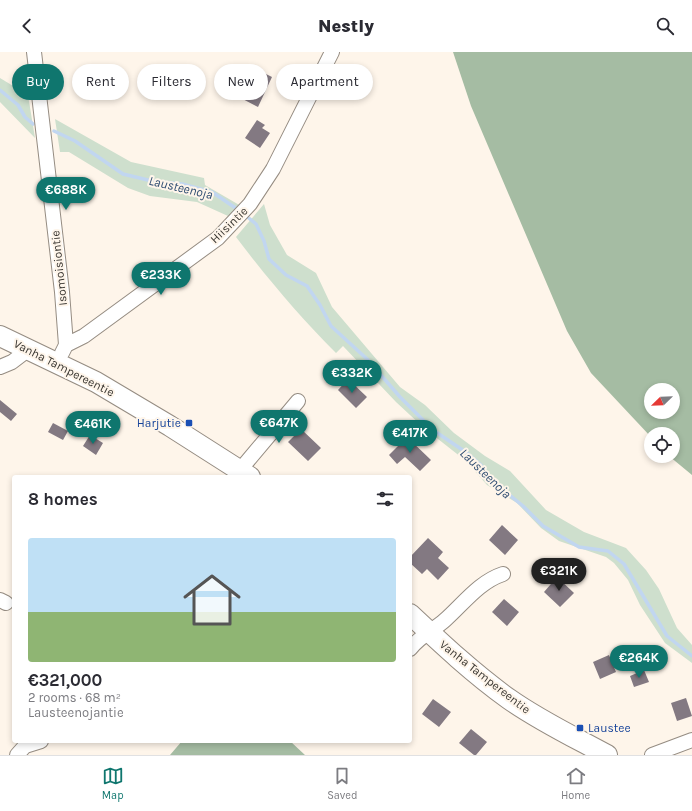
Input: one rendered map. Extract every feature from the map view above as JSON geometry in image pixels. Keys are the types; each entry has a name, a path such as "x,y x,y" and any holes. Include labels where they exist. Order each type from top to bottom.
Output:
{"main road":[{"name":"Vanha Tampereentie","path":"0,336 96,382 245,473"},
{"name":"Vanha Tampereentie","path":"412,616 428,632 509,699 540,719 607,755"}],"street":[{"name":"Isomoisiontie","path":"34,52 62,292 66,345 57,364"},
{"name":"Hiisintie","path":"66,345 84,336 218,238 247,208 273,169 332,52"},
{"path":"0,367 12,362 29,349"},
{"path":"245,473 298,401"},
{"path":"412,647 428,632 444,621 477,589 493,577 503,574"},
{"path":"652,755 692,740"},
{"path":"17,755 25,746 35,743"}],"green space":[{"path":"453,52 692,52 692,475 677,463 680,463 680,427 644,427 644,430 591,373 567,331 471,106"},
{"path":"0,78 12,85 12,100 29,100 35,138 0,102"},
{"path":"55,119 131,162 204,178 205,185 241,206 228,216 197,202 150,196 128,188 69,152 60,152"},
{"path":"264,204 270,225 287,255 316,273 332,307 400,387 425,405 454,433 485,456 510,471 546,510 584,532 626,548 646,570 659,589 677,628 692,645 692,663 665,643 640,605 628,580 614,563 606,557 559,541 541,528 517,503 487,485 466,461 424,428 396,402 343,346 336,353 272,282 236,237"},
{"path":"180,743 292,743 305,755 170,755"}],"building":[{"path":"268,75 272,77 268,86"},
{"path":"245,100 261,100 258,107"},
{"path":"257,120 265,125 262,128 270,133 260,148 245,138"},
{"path":"348,379 367,397 356,408 338,390"},
{"path":"0,400 17,414 11,421 0,412"},
{"path":"53,423 68,431 63,440 48,432"},
{"path":"301,429 321,448 308,461 288,442"},
{"path":"90,435 103,443 96,455 83,446"},
{"path":"407,437 431,460 420,471 405,457 397,464 389,455"},
{"path":"502,525 518,540 505,555 489,540"},
{"path":"428,538 443,552 438,558 449,568 438,580 427,569 422,574 412,565 412,555"},
{"path":"557,577 574,593 560,607 544,592"},
{"path":"504,599 519,612 507,626 492,612"},
{"path":"609,655 616,672 600,679 593,662"},
{"path":"644,670 649,682 634,687 630,676"},
{"path":"686,698 692,716 677,721 671,703"},
{"path":"433,699 451,712 439,727 422,714"},
{"path":"471,729 487,742 476,755 459,743"}],"waterway":[{"name":"Lausteenoja","path":"0,90 18,105 25,117 33,124"},
{"name":"Lausteenoja","path":"54,131 75,141 123,174 152,181 182,184 212,192 240,211"},
{"name":"Lausteenoja","path":"245,215 256,224 264,241 269,259 286,275 307,286 320,305 331,326 367,359 400,397 433,430 467,453 481,465 490,479 523,506 543,526 579,547 608,551 624,564 667,636 692,656"}],"place":[{"name":"Harjutie","path":"189,423"},
{"name":"Laustee","path":"580,728"}]}
